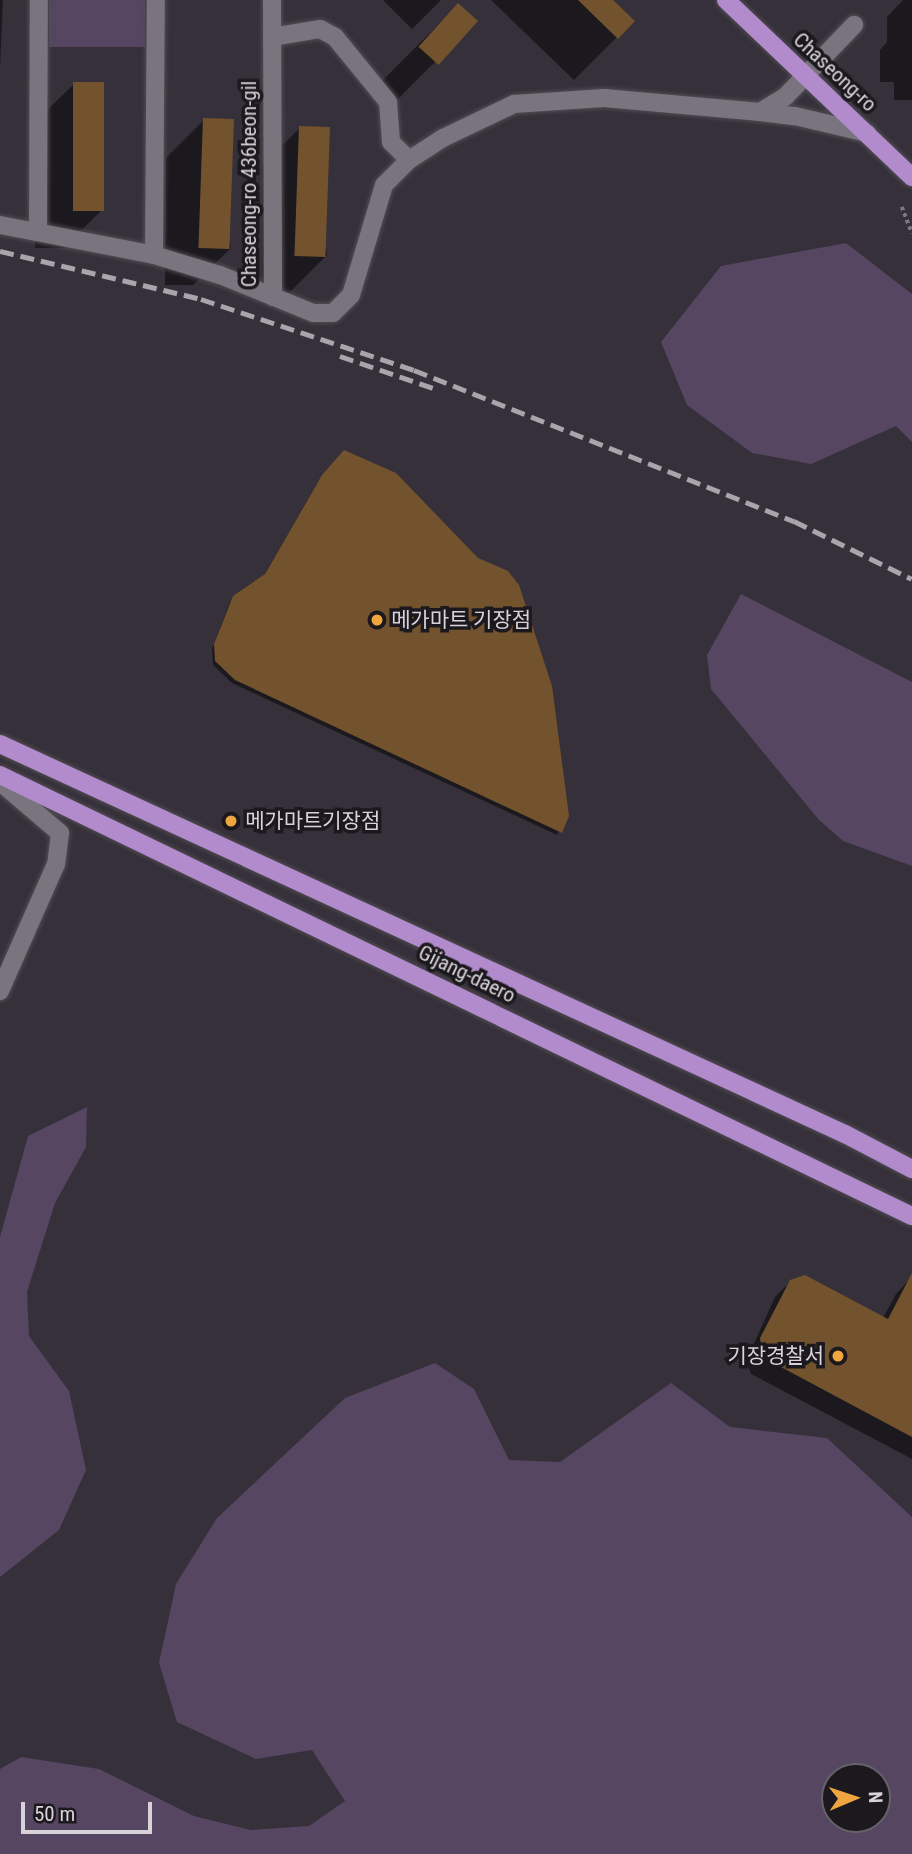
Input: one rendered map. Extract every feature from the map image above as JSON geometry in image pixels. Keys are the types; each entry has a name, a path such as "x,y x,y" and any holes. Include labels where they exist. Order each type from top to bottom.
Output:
{"main road":[{"name":"Chaseong-ro","path":"726,0 912,177"},
{"name":"Gijang-daero","path":"0,744 845,1134 912,1170"},
{"name":"Gijang-daero","path":"0,775 912,1216"}],"street":[{"path":"38,232 39,0"},
{"path":"154,255 156,0"},
{"name":"Chaseong-ro 436beon-gil","path":"0,225 154,255 220,275 273,297 272,0"},
{"path":"760,112 785,97 854,24"},
{"path":"272,37 320,29 335,37 388,102 391,142 409,160"},
{"path":"273,297 313,313 333,313 351,295 384,185 409,160 443,138 514,104 604,99 794,116 867,133"},
{"path":"0,782 60,832 56,864 0,991"}],"path":[{"path":"902,207 912,233"}],"shaded area":[{"path":"49,0 145,0 145,47 49,47"},
{"path":"846,243 912,294 912,442 896,426 811,464 752,453 687,405 661,342 721,266"},
{"path":"741,594 912,682 912,866 843,841 819,820 711,689 707,655"},
{"path":"87,1107 86,1147 55,1203 27,1292 29,1336 69,1391 86,1470 59,1530 0,1577 0,1237 28,1136"},
{"path":"435,1363 474,1389 509,1460 560,1462 671,1383 730,1427 827,1438 912,1517 912,1854 0,1854 0,1769 21,1757 99,1769 194,1816 251,1830 309,1826 345,1801 312,1750 256,1759 177,1722 159,1663 176,1584 217,1518 345,1398"}],"building":[{"path":"578,0 613,0 635,21 618,39"},
{"path":"458,3 478,21 439,65 419,47"},
{"path":"73,82 104,82 104,211 73,211"},
{"path":"203,118 234,119 229,249 198,248"},
{"path":"299,126 330,127 325,257 294,256"},
{"name":"메가마트 기장점","path":"344,450 396,473 478,558 508,571 519,585 552,686 569,816 562,833 235,680 215,661 214,644 233,596 265,574 322,475"},
{"name":"기장경찰서","path":"912,1273 912,1437 766,1359 762,1353 760,1338 790,1280 805,1275 888,1319"}],"railway":[{"path":"0,251 201,299 414,370 794,521 912,579"},
{"path":"340,356 436,389"}],"place":[{"name":"메가마트 기장점","path":"377,620"},
{"name":"메가마트기장점","path":"231,821"},
{"name":"기장경찰서","path":"838,1356"}]}
